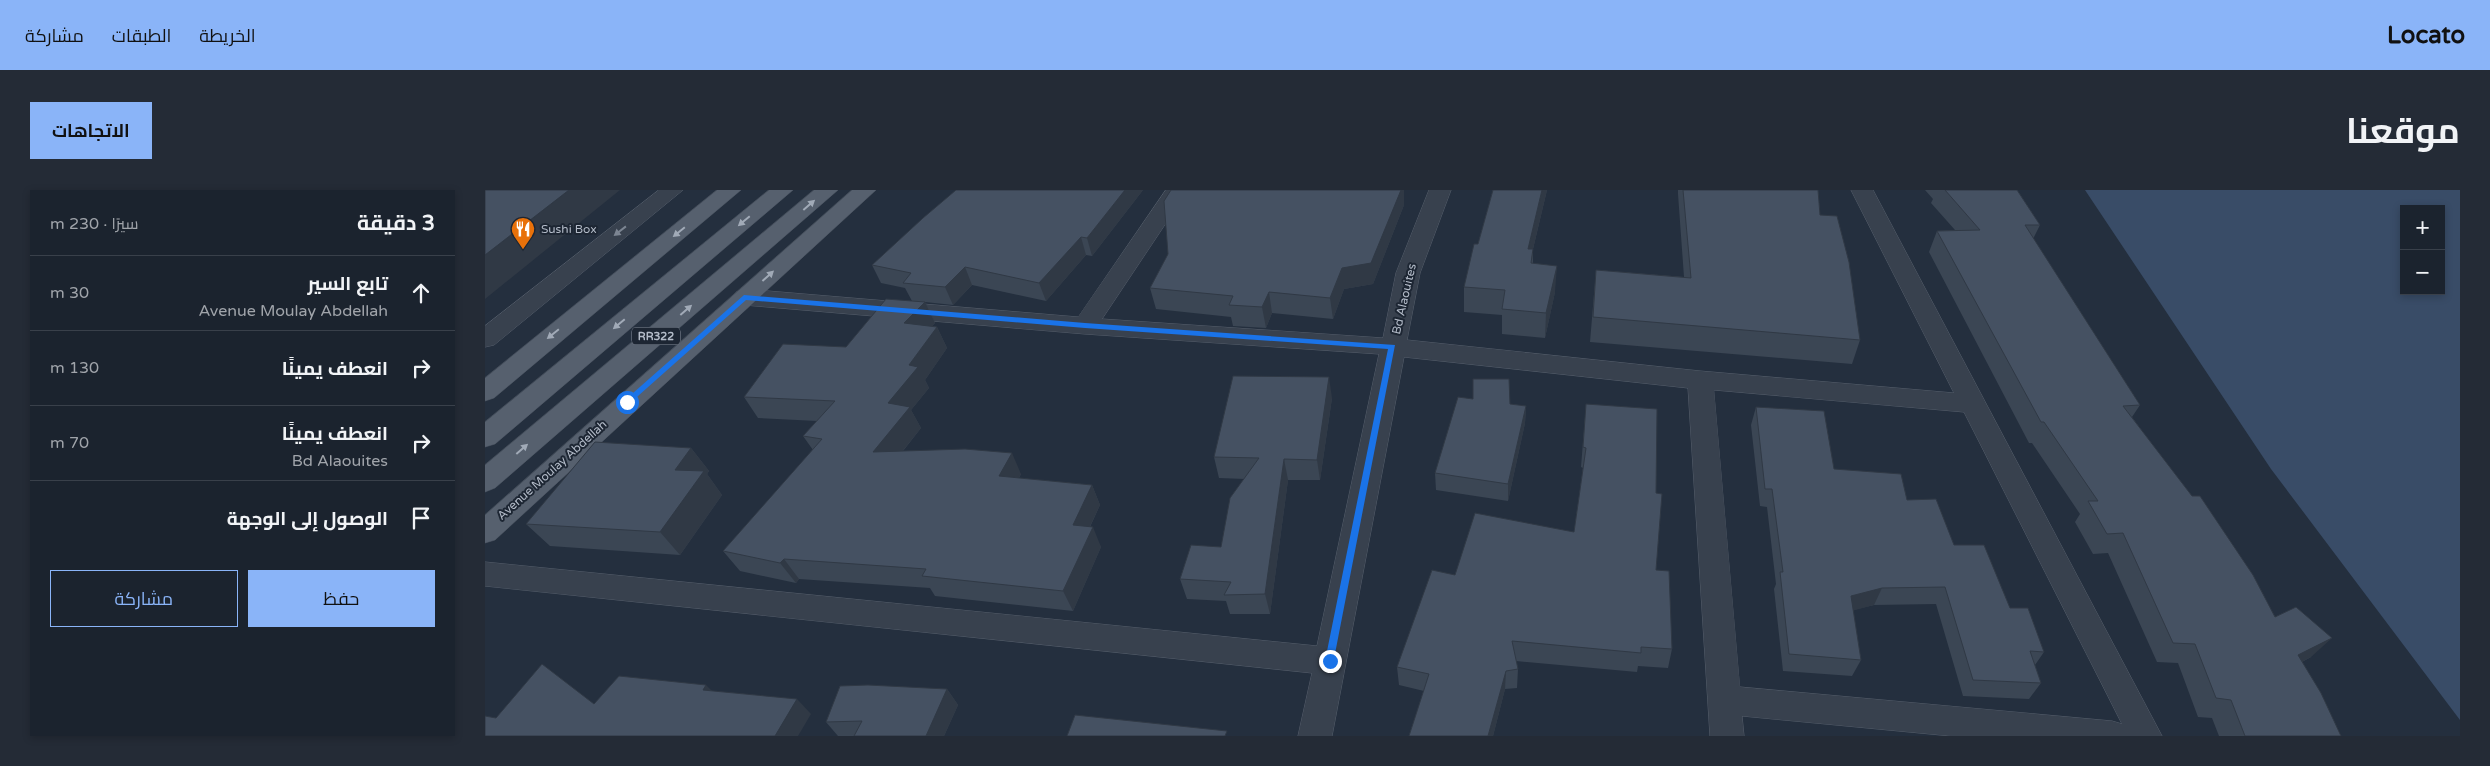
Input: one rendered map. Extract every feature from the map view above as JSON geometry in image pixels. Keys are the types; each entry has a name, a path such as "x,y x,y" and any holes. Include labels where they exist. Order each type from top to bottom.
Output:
{"main road":[{"path":"485,392 730,190"},
{"name":"RR322","path":"485,437 782,190"},
{"name":"RR322","path":"485,481 827,190"},
{"name":"Avenue Moulay Abdellah","path":"485,532 865,190"}],"street":[{"path":"485,339 672,190"},
{"path":"1085,326 1177,190"},
{"name":"Bd Alaouites","path":"1315,736 1408,273 1440,190"},
{"path":"1862,190 2145,736"},
{"path":"744,297 1085,326 1393,347 1700,380 1974,404"},
{"path":"1700,380 1727,736"},
{"path":"485,574 1330,661"},
{"path":"1725,700 2112,736"}],"water":[{"path":"2085,190 2460,190 2460,720 2271,469"}],"building":[{"path":"485,190 569,190 485,255"},
{"path":"956,190 1125,190 1087,238 1081,237 1039,283 965,267 945,287 903,283 911,273 872,265"},
{"path":"1171,190 1401,190 1371,263 1342,268 1330,298 1269,292 1262,307 1229,305 1233,296 1150,288 1168,254 1164,201"},
{"path":"1493,190 1542,190 1528,249 1533,249 1531,263 1557,266 1546,313 1502,309 1505,290 1464,287 1474,244 1478,244"},
{"path":"1683,190 1818,190 1820,215 1837,216 1849,262 1860,340 1593,317 1596,270 1691,278"},
{"path":"1945,190 2017,190 2040,225 2025,225 2140,405 2123,406 2192,496 2200,496 2253,575 2275,617 2296,607 2332,638 2298,655 2321,693 2341,736 2245,736 2231,700 2216,698 2195,644 2173,643 2123,533 2107,534 2088,501 2098,501 2044,422 2041,422 1937,231 1980,230"},
{"path":"886,299 925,302 904,323 937,327 909,365 918,367 888,403 910,407 873,452 965,449 1012,453 999,476 1092,485 1073,525 1093,527 1063,591 922,576 926,569 784,559 780,563 723,551 822,439 803,436 835,401 744,397 783,344 846,347"},
{"path":"1233,376 1329,377 1317,460 1284,459 1265,594 1224,595 1231,582 1180,579 1191,545 1221,547 1230,498 1259,458 1214,457"},
{"path":"1473,379 1509,379 1510,404 1526,406 1508,484 1435,473 1458,397 1473,399"},
{"path":"1586,404 1657,409 1656,493 1662,494 1656,570 1669,571 1672,649 1641,647 1641,653 1512,641 1518,669 1506,671 1488,736 1409,736 1429,674 1397,667 1432,570 1455,575 1475,513 1574,532 1586,448 1583,447"},
{"path":"1756,407 1824,411 1834,469 1901,474 1907,500 1936,499 1954,545 1984,545 2010,608 2028,608 2044,652 2030,651 2041,683 1973,680 1945,587 1882,588 1851,596 1861,660 1789,654 1780,572 1783,572 1772,489 1765,489"},
{"path":"595,442 691,448 675,470 704,471 660,532 526,524"},
{"path":"542,664 594,704 619,676 706,685 703,690 797,699 775,736 485,736 485,716 496,718"},
{"path":"868,685 947,689 926,736 854,736 862,721 826,722 840,686"},
{"path":"1075,715 1227,731 1225,736 1067,736"}],"place":[{"name":"Sushi Box","path":"523,250"}],"route":[{"path":"627,402 744,297 1085,326 1393,347 1330,661"}]}
